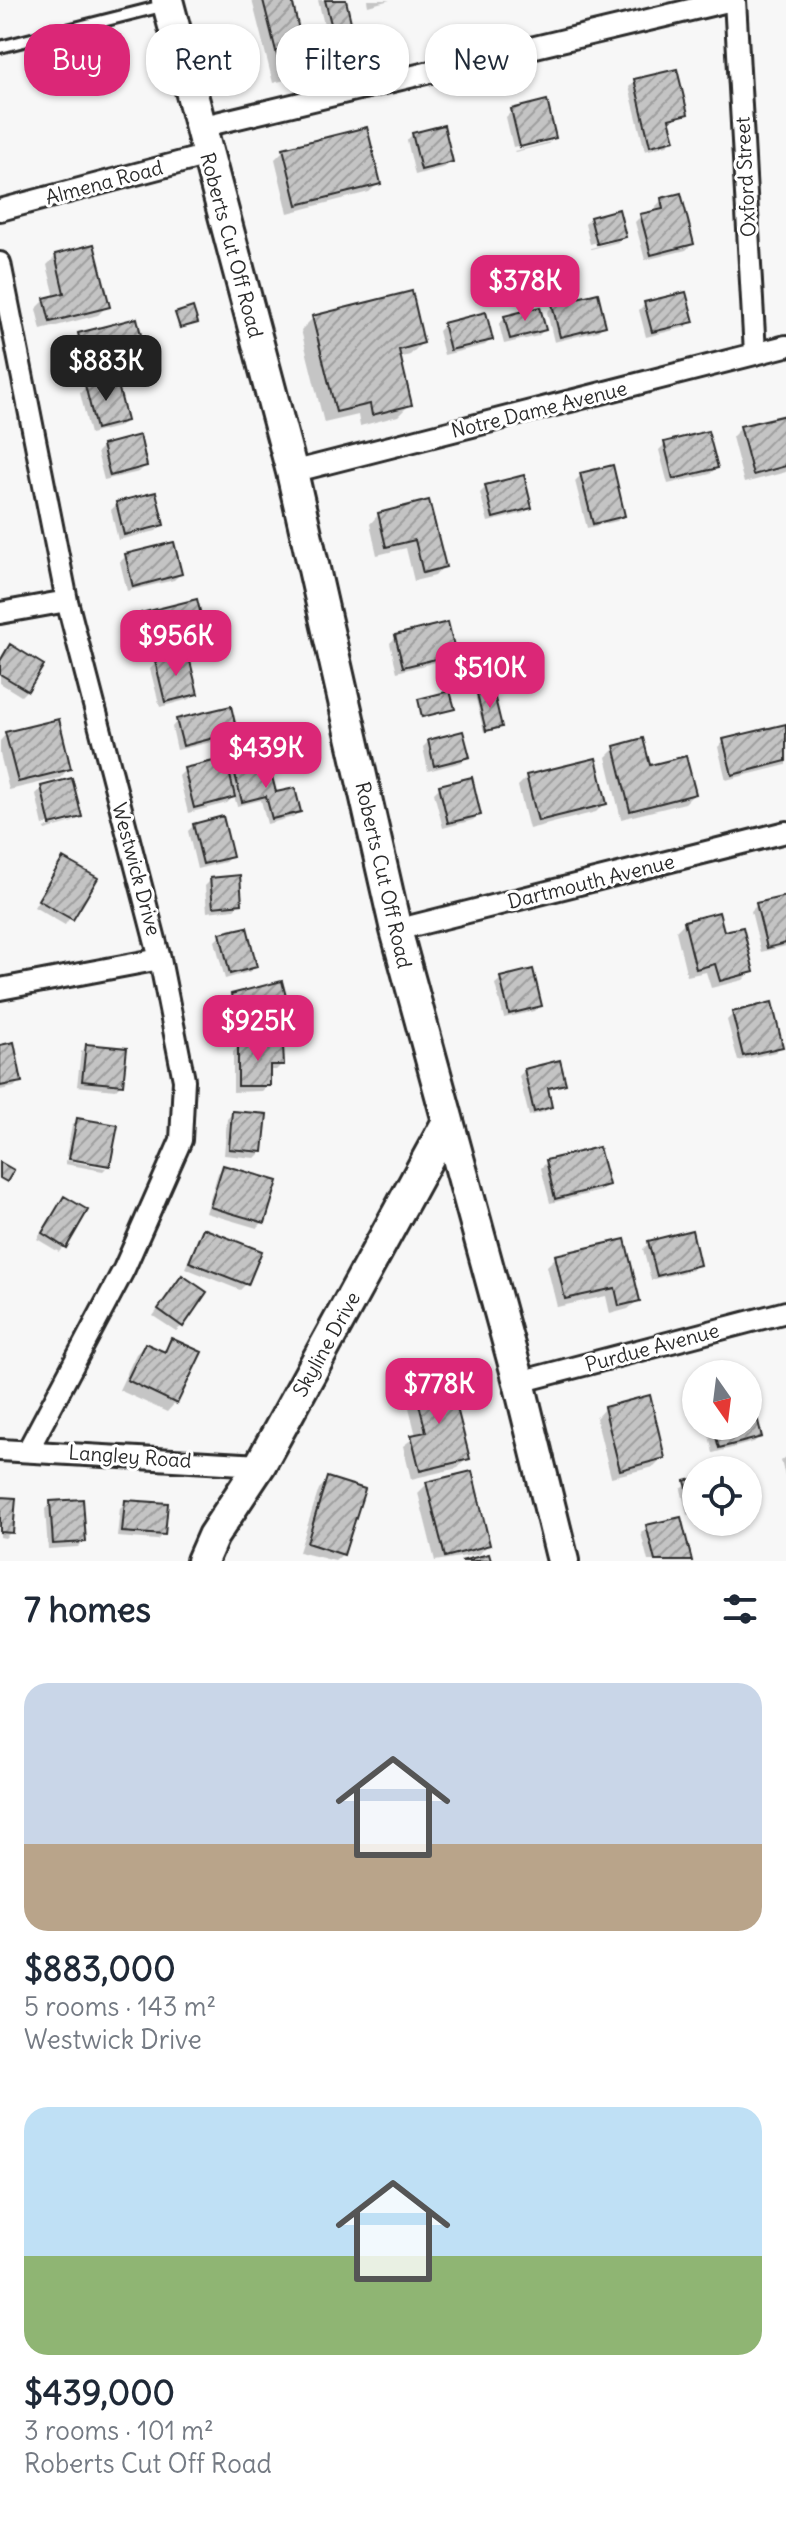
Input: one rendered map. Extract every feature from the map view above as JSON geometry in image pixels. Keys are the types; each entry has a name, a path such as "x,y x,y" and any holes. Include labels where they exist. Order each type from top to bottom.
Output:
{"street":[{"name":"Almena Road","path":"0,210 204,141 734,0"},
{"name":"Oxford Street","path":"734,0 755,353"},
{"name":"Roberts Cut Off Road","path":"167,2 292,472 396,930 446,1125 519,1382 563,1561"},
{"name":"Westwick Drive","path":"0,263 67,601 160,959 184,1080 181,1140 124,1269 28,1450"},
{"name":"Notre Dame Avenue","path":"292,472 786,346"},
{"path":"0,613 67,601"},
{"name":"Dartmouth Avenue","path":"396,930 786,832"},
{"path":"0,989 160,959"},
{"name":"Skyline Drive","path":"202,1561 213,1536 260,1465 446,1125"},
{"name":"Purdue Avenue","path":"519,1382 786,1312"},
{"name":"Langley Road","path":"0,1450 260,1465"}],"lane":[{"path":"0,47 167,2"}],"building":[{"path":"263,0 292,0 298,24 276,24 276,51"},
{"path":"325,0 346,0 351,24 331,24"},
{"path":"677,69 688,114 669,119 675,140 650,146 634,79"},
{"path":"547,100 556,138 520,147 511,109"},
{"path":"444,125 453,162 421,170 412,133"},
{"path":"367,127 381,184 297,205 283,148"},
{"path":"681,193 694,244 651,255 640,214 663,209 661,198"},
{"path":"619,209 626,237 597,244 590,217"},
{"path":"94,244 110,307 50,322 44,298 64,293 55,254"},
{"path":"412,291 424,343 399,350 412,405 372,415 370,404 336,412 312,316"},
{"path":"686,292 694,322 652,332 644,302"},
{"path":"598,293 606,326 560,337 552,304"},
{"path":"193,307 198,323 180,328 175,313"},
{"path":"540,307 546,330 510,339 504,316"},
{"path":"486,312 493,340 450,350 443,323"},
{"path":"137,318 145,352 86,367 78,333"},
{"path":"116,377 127,421 96,429 85,385"},
{"path":"786,415 786,466 753,475 740,426"},
{"path":"708,431 718,468 673,479 664,442"},
{"path":"140,435 147,466 110,476 102,445"},
{"path":"613,465 625,516 593,524 580,473"},
{"path":"524,475 532,508 493,518 485,485"},
{"path":"156,492 164,525 124,535 116,502"},
{"path":"429,500 446,567 423,573 415,540 386,547 378,513"},
{"path":"174,542 182,574 133,587 125,554"},
{"path":"197,599 204,627 149,641 141,613"},
{"path":"448,622 456,654 403,667 395,635"},
{"path":"10,644 44,665 28,691 0,674 0,661"},
{"path":"188,653 198,694 165,702 155,661"},
{"path":"493,690 502,727 486,731 477,694"},
{"path":"450,691 455,709 422,717 418,699"},
{"path":"231,706 237,732 183,746 176,719"},
{"path":"59,719 71,769 18,782 5,732"},
{"path":"786,724 786,761 732,775 723,739"},
{"path":"463,731 470,757 434,766 428,740"},
{"path":"643,738 650,765 686,756 696,794 630,811 614,746"},
{"path":"226,758 235,797 194,808 184,768"},
{"path":"596,758 607,804 538,821 526,775"},
{"path":"268,761 276,792 295,788 301,812 272,819 266,796 242,802 234,770"},
{"path":"472,777 481,815 448,823 439,785"},
{"path":"72,778 82,817 50,825 41,786"},
{"path":"223,816 233,857 203,864 193,824"},
{"path":"63,858 98,878 73,920 38,900"},
{"path":"240,875 242,904 213,907 210,878"},
{"path":"786,896 786,943 767,948 756,903"},
{"path":"719,912 724,931 743,927 754,972 720,981 715,964 696,969 684,921"},
{"path":"247,927 257,967 230,974 220,933"},
{"path":"533,969 542,1006 509,1014 500,977"},
{"path":"282,981 292,1020 241,1033 231,994"},
{"path":"772,1002 783,1047 743,1056 732,1012"},
{"path":"14,1042 22,1082 0,1086 0,1045"},
{"path":"86,1044 127,1048 123,1085 82,1081"},
{"path":"238,1044 283,1044 284,1065 270,1065 270,1086 238,1086"},
{"path":"560,1060 566,1084 548,1088 552,1107 534,1112 524,1069"},
{"path":"232,1111 267,1114 263,1152 229,1149"},
{"path":"77,1118 118,1125 110,1166 69,1159"},
{"path":"599,1147 609,1185 555,1199 546,1160"},
{"path":"0,1162 14,1170 7,1182 0,1178"},
{"path":"223,1165 278,1181 265,1223 210,1207"},
{"path":"64,1196 88,1210 66,1248 42,1233"},
{"path":"203,1228 262,1251 248,1285 189,1262"},
{"path":"692,1230 700,1265 657,1276 648,1241"},
{"path":"625,1239 640,1301 619,1306 615,1288 565,1299 555,1255"},
{"path":"182,1275 207,1292 183,1327 158,1309"},
{"path":"171,1338 202,1352 177,1404 127,1380 145,1343 165,1352"},
{"path":"449,1376 470,1459 420,1471 411,1435 426,1432 414,1384"},
{"path":"650,1395 665,1458 620,1470 604,1407"},
{"path":"717,1440 750,1440 719,1448"},
{"path":"472,1471 490,1545 445,1557 426,1482"},
{"path":"327,1477 365,1489 344,1555 307,1543"},
{"path":"0,1497 16,1498 13,1533 0,1532"},
{"path":"83,1499 86,1542 53,1544 50,1501"},
{"path":"125,1500 168,1503 165,1535 122,1532"},
{"path":"681,1517 682,1536 686,1536 692,1561 655,1561 646,1525"},
{"path":"489,1554 491,1561 461,1561"}]}
